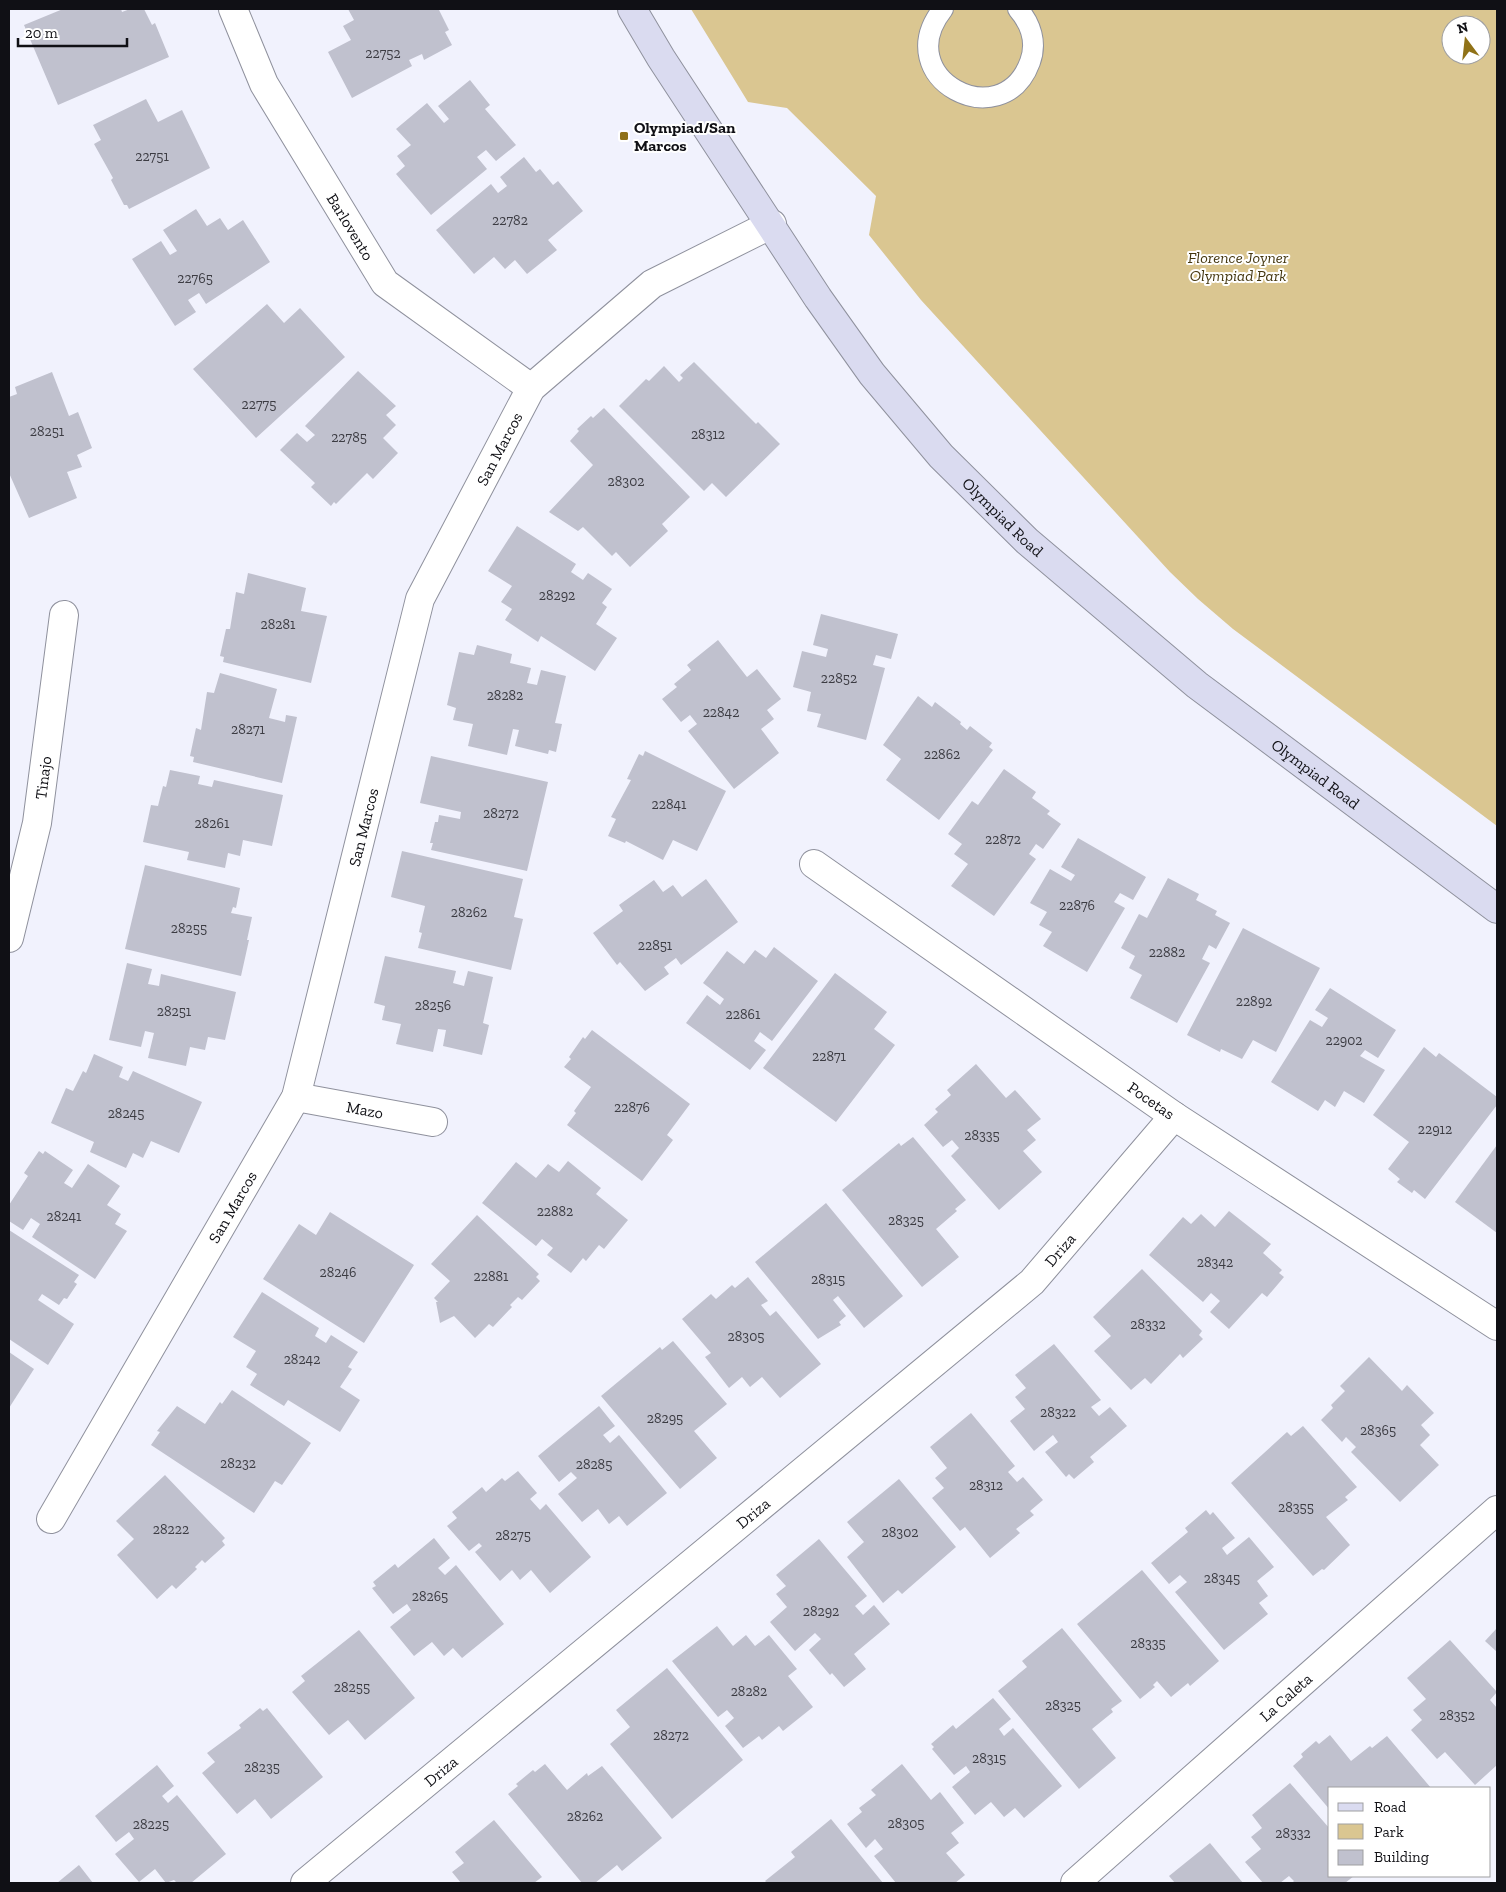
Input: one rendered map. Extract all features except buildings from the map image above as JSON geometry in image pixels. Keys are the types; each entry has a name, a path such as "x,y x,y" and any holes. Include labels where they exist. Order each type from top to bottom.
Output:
{"main road":[{"name":"Olympiad Road","path":"632,9 661,58 772,224 818,298 872,374 941,456 1027,541 1196,685 1497,909"}],"street":[{"name":"Barlovento","path":"233,9 264,84 384,283 531,388"},
{"name":"San Marcos","path":"51,1519 296,1097 420,599 531,388 652,284 772,224"},
{"name":"Tinajo","path":"9,938 37,823 64,616"},
{"name":"Pocetas","path":"814,864 1174,1116 1497,1326"},
{"name":"Mazo","path":"296,1097 433,1122"},
{"name":"Driza","path":"305,1883 1032,1282 1174,1116"},
{"name":"La Caleta","path":"1075,1883 1497,1510"}],"lane":[{"path":"943,9 934,20 928,36 928,53 932,67 941,81 953,90 967,97 983,98 1000,94 1015,84 1026,70 1033,53 1032,35 1025,18 1018,9"}],"green space":[{"name":"Florence Joyner Olympiad Park","path":"691,9 1497,9 1497,826 1233,629 1170,572 921,300 869,235 876,196 787,108 748,102"}],"place":[{"name":"Olympiad/San Marcos","path":"624,136"}]}
